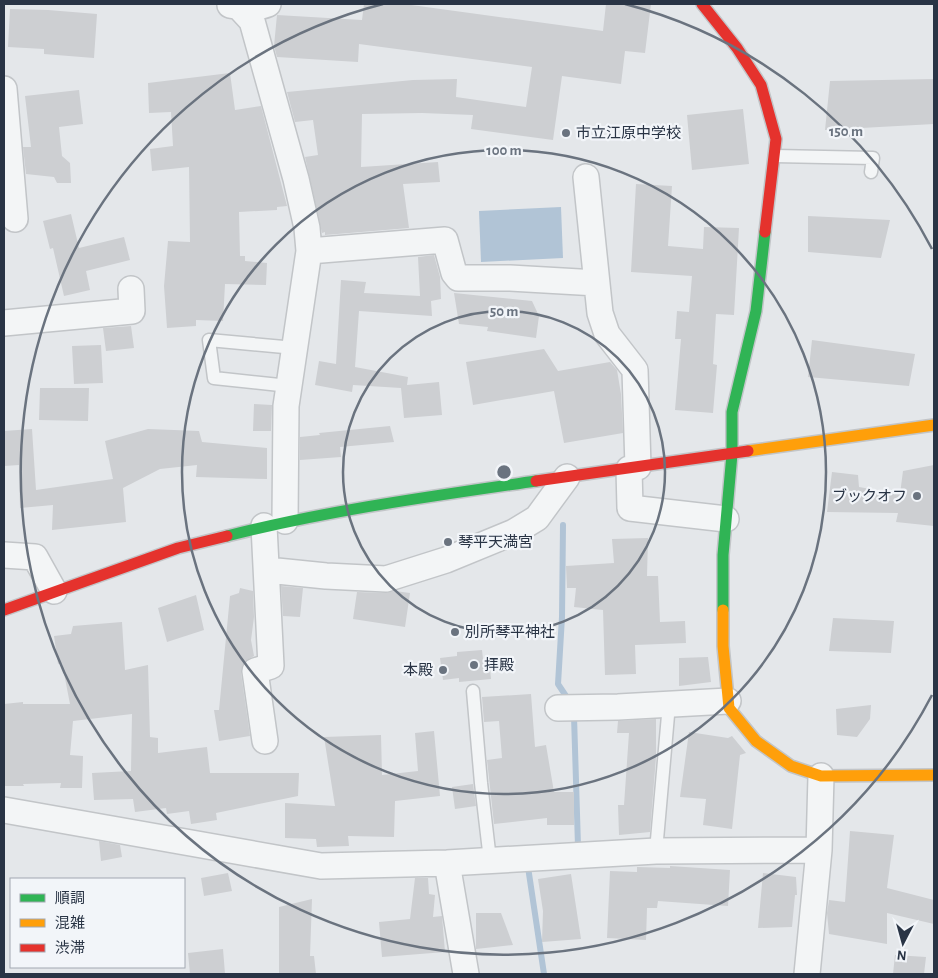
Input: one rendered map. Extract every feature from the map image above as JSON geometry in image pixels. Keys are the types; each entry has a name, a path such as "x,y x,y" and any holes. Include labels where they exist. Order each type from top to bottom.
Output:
{"street":[{"path":"235,5 259,8 268,4"},
{"path":"702,4 737,48 761,85 776,139 756,311 732,412 732,454 723,555 723,646 729,708 756,742 791,766 821,776 934,775"},
{"path":"235,5 252,21 296,179 307,228 309,251 286,406 274,523 267,570 270,666 255,671 265,741"},
{"path":"4,89 14,219"},
{"path":"586,177 600,313 607,334 635,370 634,468 630,508 726,519"},
{"path":"309,251 445,240 454,273 458,278 510,278 597,283"},
{"path":"4,323 132,311 131,289"},
{"path":"4,610 178,548 274,523 406,500 934,425"},
{"path":"267,570 386,580 446,560 514,532 537,518 567,477"},
{"path":"4,555 34,557 54,591"},
{"path":"558,708 728,701"},
{"path":"807,974 819,850 821,776"},
{"path":"4,810 320,866 447,863 656,850 819,850"},
{"path":"447,863 466,974"}],"lane":[{"path":"775,156 873,158 871,172"},
{"path":"289,386 214,378 209,340 295,348"},
{"path":"473,691 490,860"},
{"path":"656,850 669,704"}],"water":[{"path":"561,207 563,258 481,262 479,211"}],"building":[{"path":"364,4 404,4 603,31 606,4 651,4 645,53 625,51 621,84 562,76 553,140 471,129 473,115 422,113 362,114 361,167 438,162 440,182 403,184 409,228 325,235 325,232 322,233 305,157 318,155 313,120 295,122 287,92 413,80 457,79 456,97 526,107 532,67 359,44 358,62 277,57 274,46 277,15 362,20"},
{"path":"10,9 97,14 94,58 44,54 44,49 8,47"},
{"path":"230,73 235,110 261,106 287,206 277,207 277,210 239,212 240,256 245,256 245,261 267,263 266,285 225,284 223,321 196,320 196,326 167,328 164,286 168,241 190,242 189,167 152,171 150,149 173,146 171,112 149,113 148,83"},
{"path":"934,79 934,124 825,130 830,81"},
{"path":"79,90 83,124 59,127 62,156 70,163 71,183 57,183 54,177 26,174 23,147 31,147 25,96"},
{"path":"743,109 749,164 692,170 687,115"},
{"path":"636,184 672,186 668,246 703,249 704,227 739,228 734,315 716,314 713,364 717,365 713,413 675,410 681,339 675,339 677,311 689,312 692,276 631,272"},
{"path":"71,214 79,248 124,237 130,260 86,271 90,290 64,296 53,248 50,249 43,221"},
{"path":"808,216 890,220 881,258 808,252"},
{"path":"434,255 440,277 441,299 431,301 432,316 359,311 355,367 408,377 407,385 439,382 442,415 404,418 401,388 353,385 352,392 315,385 319,361 336,364 341,280 366,282 364,293 420,296 418,257"},
{"path":"454,293 532,301 539,316 536,338 487,331 488,327 459,324"},
{"path":"131,326 134,348 106,351 103,328"},
{"path":"812,340 915,354 909,386 808,377"},
{"path":"101,345 103,383 74,384 72,346"},
{"path":"544,349 558,371 610,362 617,370 621,394 623,433 564,443 554,391 473,405 466,362"},
{"path":"40,388 89,388 88,421 39,420"},
{"path":"254,404 272,405 271,431 253,431"},
{"path":"390,426 394,442 340,447 341,457 300,460 300,437 320,435 319,433"},
{"path":"32,429 36,490 113,479 105,441 148,429 199,431 202,442 267,448 267,479 196,477 197,465 160,469 123,488 126,522 52,530 53,505 20,508 19,465 4,466 4,431"},
{"path":"934,465 934,526 896,522 898,513 827,512 832,472 858,475 859,487 900,494 903,471"},
{"path":"648,538 647,576 658,576 660,622 685,621 686,643 635,645 636,674 605,675 603,610 574,607 576,588 567,588 566,566 614,563 612,539"},
{"path":"281,586 303,588 300,617 283,616"},
{"path":"240,588 253,591 254,617 251,640 254,656 245,661 241,673 250,736 219,741 214,710 219,710 230,596 239,593"},
{"path":"395,591 410,593 405,627 353,619 357,592 385,593"},
{"path":"196,595 204,630 167,642 158,608"},
{"path":"833,618 894,621 891,653 829,651"},
{"path":"122,622 125,670 148,665 150,737 158,738 158,753 207,747 210,773 299,773 298,796 216,813 217,820 191,824 189,811 167,814 166,808 135,812 133,799 94,800 92,773 131,771 132,714 73,721 70,755 83,756 82,788 60,788 61,783 4,786 4,704 23,702 23,704 70,704 62,663 58,664 54,636 71,634 73,626"},
{"name":"拝殿","path":"482,650 483,659 489,659 491,679 459,682 459,678 443,680 440,658 457,656 457,652"},
{"path":"708,657 711,682 679,686 679,658"},
{"path":"531,694 535,747 546,745 554,792 574,792 574,825 547,825 547,818 494,824 487,760 502,758 499,721 484,722 482,697"},
{"path":"871,705 870,719 857,737 837,735 836,709"},
{"path":"656,719 656,757 650,832 619,835 618,805 624,805 629,733 617,733 618,721"},
{"path":"434,731 440,796 395,801 394,837 348,836 349,846 317,847 316,839 285,838 285,803 335,806 324,737 381,735 382,775 418,771 415,733"},
{"path":"689,732 728,738 732,736 746,753 740,755 732,829 703,825 706,799 680,797"},
{"path":"473,784 476,806 455,809 452,787"},
{"path":"850,831 894,835 887,888 934,900 934,924 887,913 887,944 829,934 827,913 829,900 845,902"},
{"path":"99,841 120,845 122,857 101,861"},
{"path":"670,866 730,870 728,906 658,901 657,908 647,908 646,940 607,938 610,871 637,872 637,867 670,868"},
{"path":"228,873 232,891 204,896 201,878"},
{"path":"763,873 796,877 797,895 795,895 792,927 758,928"},
{"path":"571,874 581,939 542,942 543,911 538,879"},
{"path":"415,878 428,878 429,894 435,895 433,917 442,916 445,952 382,957 379,922 410,919"},
{"path":"312,899 310,956 314,956 316,974 279,974 279,907"},
{"path":"476,913 501,913 513,945 476,949"},
{"path":"223,949 225,974 190,974 188,953"},
{"path":"895,955 926,957 924,974 893,974"}],"waterway":[{"path":"563,525 562,617 558,684 568,699"},
{"path":"574,716 578,846 575,846"},
{"path":"528,867 544,974"}],"traffic: fast":[{"path":"723,610 723,555 732,454 732,412 756,311 765,232"},
{"path":"227,536 342,511 536,481"}],"traffic: slow":[{"path":"748,451 934,425"},
{"path":"723,610 723,646 729,708 756,741 791,766 821,776 934,775"}],"traffic: jam":[{"path":"702,4 737,48 761,85 776,139 765,232"},
{"path":"536,481 748,451"},
{"path":"4,610 178,548 227,536"}],"place":[{"name":"市立江原中学校","path":"566,133"},
{"name":"ブックオフ","path":"917,496"},
{"name":"琴平天満宮","path":"448,542"},
{"name":"別所琴平神社","path":"455,632"},
{"name":"拝殿","path":"474,665"},
{"name":"本殿","path":"443,670"}]}
